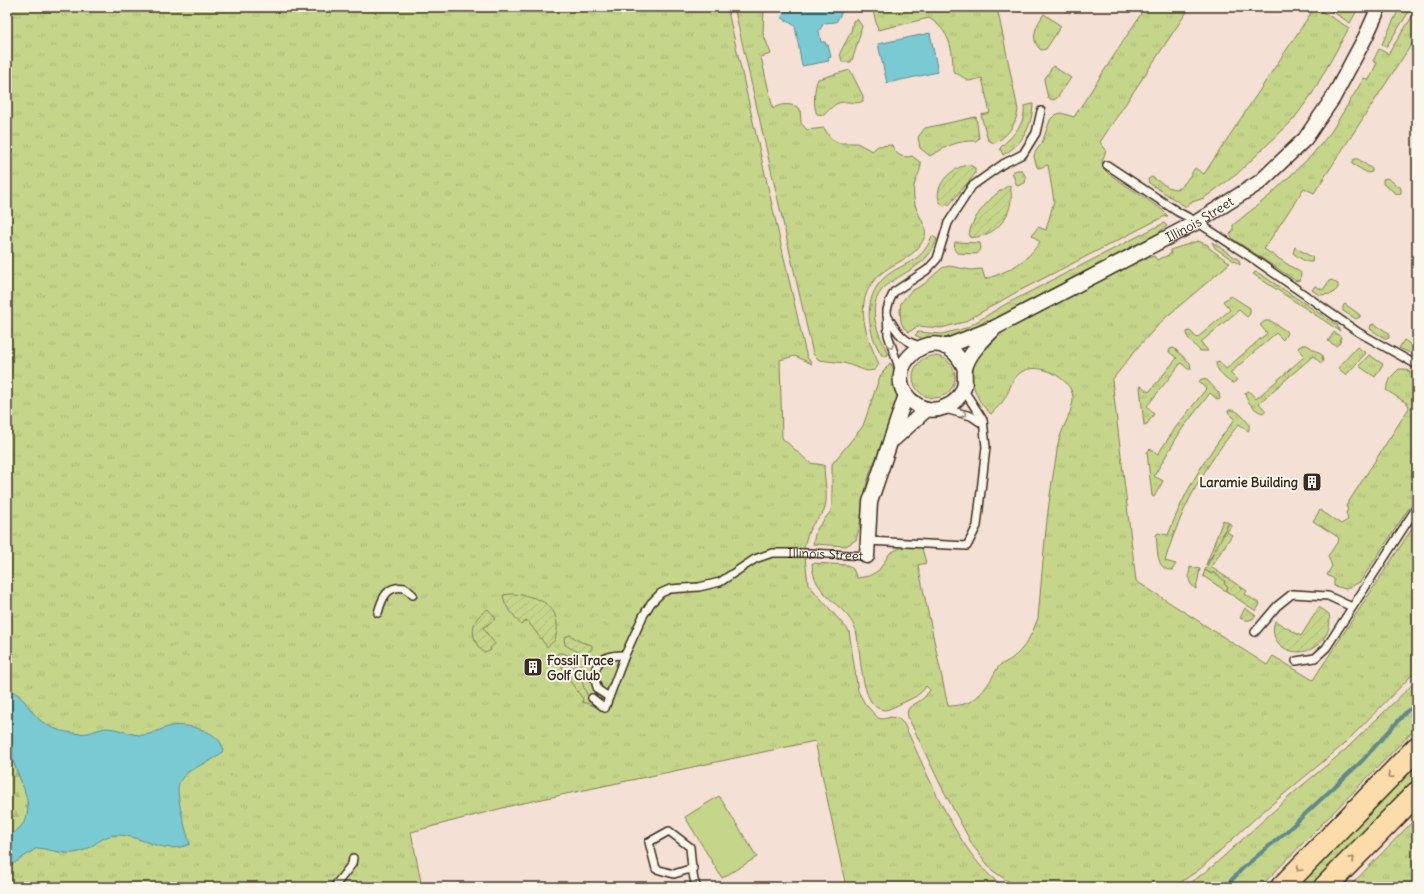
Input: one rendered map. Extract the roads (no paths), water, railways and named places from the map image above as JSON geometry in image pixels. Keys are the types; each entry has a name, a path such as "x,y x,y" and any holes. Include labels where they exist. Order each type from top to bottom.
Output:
{"highway":[{"path":"1282,887 1417,748"},
{"path":"1325,887 1417,793"}],"street":[{"name":"Illinois Street","path":"945,347 994,328 1197,222 1260,182 1305,139 1333,98 1366,36 1378,7"},
{"path":"965,369 961,360 954,352 945,347 934,344 923,346 914,351 907,358 901,375 902,385 906,395 919,406 927,409 942,408 955,401 963,389 965,369 975,349 994,328"},
{"name":"Illinois Street","path":"867,556 870,502 906,395"},
{"name":"Illinois Street","path":"891,443 910,423 927,409"}],"lane":[{"path":"901,375 888,335 888,306 894,292 928,270 937,259 948,223 972,186 1003,164 1023,154 1036,133 1041,111"},
{"path":"1107,165 1178,212 1197,222 1358,332 1417,365"},
{"path":"887,315 899,334 910,344 923,346"},
{"path":"868,541 967,546 977,526 985,468 986,447 983,420 963,389"},
{"path":"942,408 971,416 984,424"},
{"path":"1296,661 1315,658 1326,648 1417,507"},
{"name":"Illinois Street","path":"609,697 625,656 651,603 662,593 670,589 699,587 720,582 755,559 772,553 867,556"},
{"path":"378,613 386,593 392,588 405,588 413,595"},
{"path":"1255,632 1277,606 1292,594 1328,596 1352,607"},
{"path":"592,698 605,708 609,697 598,690 595,683 594,671 596,665 603,659 614,655 625,656"},
{"path":"693,868 674,874 656,869 649,842 669,831 690,847 693,868 695,885 697,887"},
{"path":"334,887 352,864 353,858"}],"water":[{"path":"790,7 845,7 836,22 824,23 819,31 821,42 825,42 826,45 828,45 831,57 828,58 829,61 802,66 795,26 781,17"},
{"path":"930,33 938,72 887,83 878,44"},
{"path":"7,689 19,695 41,721 51,727 67,732 88,733 106,728 143,735 178,725 203,730 217,738 223,751 221,754 194,768 182,778 179,783 178,795 190,844 171,848 162,847 127,836 112,835 102,839 89,848 74,853 63,853 37,848 7,868 7,836 18,829 25,820 28,811 24,790 11,756 10,736 7,735"}],"waterway":[{"path":"1225,887 1243,868 1287,831 1362,761 1407,711 1417,705"}],"place":[{"name":"Laramie Building","path":"1312,482"},
{"name":"Fossil Trace Golf Club","path":"533,667"}]}
